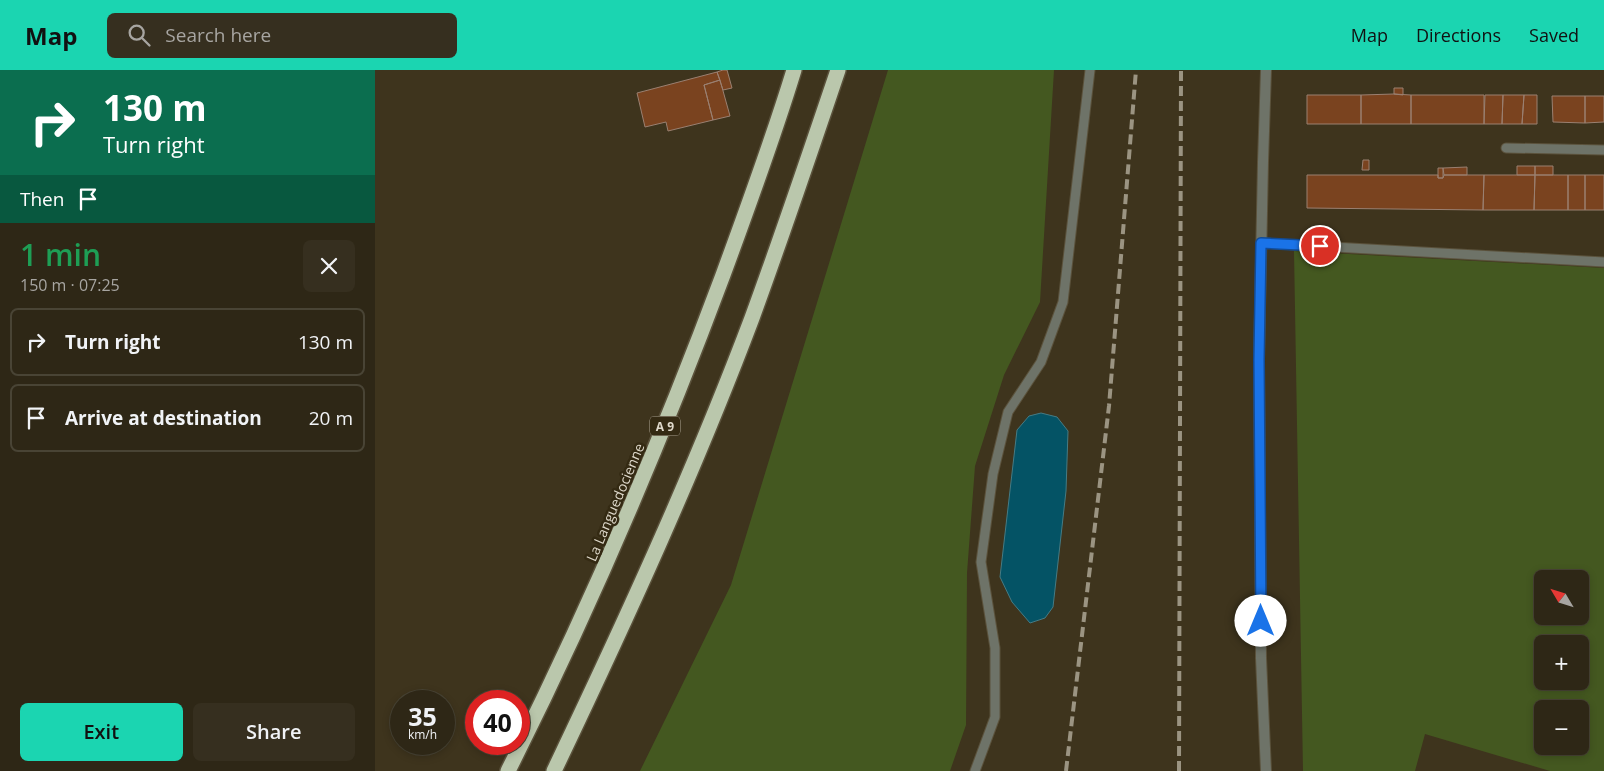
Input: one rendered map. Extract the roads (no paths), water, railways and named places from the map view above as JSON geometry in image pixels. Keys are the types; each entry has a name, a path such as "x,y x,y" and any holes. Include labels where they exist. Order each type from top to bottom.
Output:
{"highway":[{"name":"La Languedocienne","path":"508,771 591,597 662,434 740,230 794,70"},
{"path":"554,771 605,665 711,423 758,301 838,70"}],"street":[{"path":"1266,771 1261,648 1259,360 1267,70"}],"lane":[{"path":"975,771 995,717 995,648 981,562 993,474 1009,412 1041,362 1063,302 1090,70"},
{"path":"1506,148 1604,150"},
{"path":"1261,243 1604,262"}],"water":[{"path":"1041,413 1057,417 1068,431 1066,491 1053,607 1045,618 1030,623 1012,602 1000,577 1017,430 1029,416"}],"railway":[{"path":"1066,771 1109,406 1136,70"},
{"path":"1179,771 1181,70"}]}
